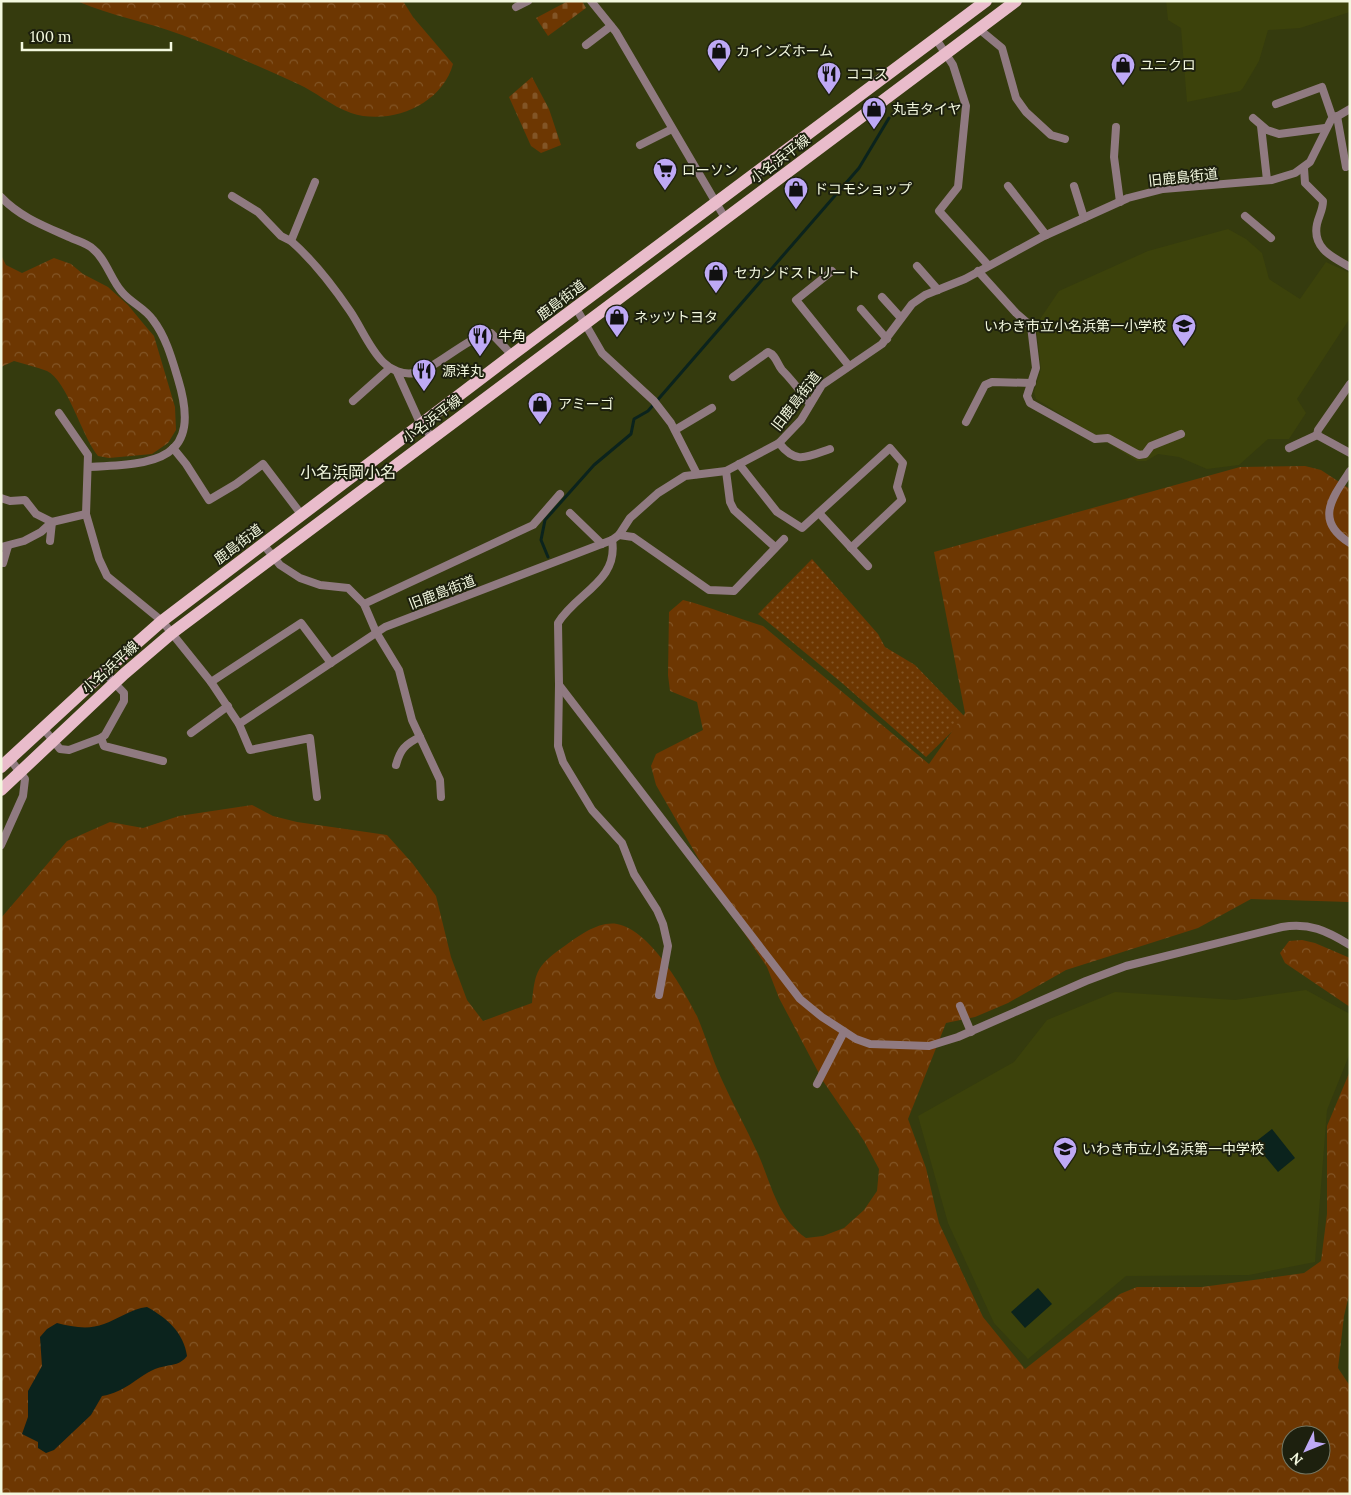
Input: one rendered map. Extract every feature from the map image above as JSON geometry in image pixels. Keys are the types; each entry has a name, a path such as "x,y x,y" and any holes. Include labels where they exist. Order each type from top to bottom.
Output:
{"main road":[{"name":"鹿島街道","path":"6,763 162,621 512,355 986,1"},
{"name":"小名浜平線","path":"1,790 115,682 172,633 1016,1"}],"street":[{"path":"516,7 528,1"},
{"path":"591,1 611,26 725,218"},
{"path":"586,46 611,26"},
{"path":"979,29 1002,48 1014,93 1026,112 1051,136 1065,139"},
{"path":"936,39 953,65 966,106 958,187 939,211 988,265"},
{"path":"1276,104 1322,87 1335,117 1346,167"},
{"path":"1350,109 1335,117 1325,128 1310,162 1304,168 1305,183 1323,201 1323,210 1317,224 1318,243 1326,254 1350,267"},
{"path":"1253,118 1261,126 1279,134 1325,128"},
{"path":"1261,126 1267,180"},
{"path":"1116,127 1114,157 1120,202"},
{"path":"640,146 672,129"},
{"name":"旧鹿島街道","path":"239,724 376,632 602,544 616,537 630,518 658,493 685,476 726,471 779,443 801,420 822,385 887,339 912,304 938,290 1046,235 1120,202 1163,189 1267,180 1288,175 1304,168"},
{"path":"291,241 315,182"},
{"path":"1008,186 1046,235"},
{"path":"1074,186 1084,218"},
{"path":"232,196 258,212 281,236 291,241 319,270 349,310 379,356 394,370 421,424 432,438"},
{"path":"1,197 11,207 30,220 92,247 98,253 115,284 127,298 148,313 154,321 169,351 183,396 186,421 184,433 173,448 153,461 143,464 89,467"},
{"path":"1246,216 1271,238"},
{"path":"917,266 938,290"},
{"path":"832,271 796,300 849,366"},
{"path":"978,271 1016,313 1031,326 1036,368 1027,396 1030,403 1093,438 1108,438 1139,456 1145,454 1151,446 1181,434"},
{"path":"882,297 901,318"},
{"path":"576,308 602,352 656,403 675,430 697,474"},
{"path":"861,309 887,339"},
{"path":"353,401 394,370 412,374 420,372 453,351 491,333 512,355"},
{"path":"733,377 768,352 772,353 782,370 790,375 810,404"},
{"path":"966,422 984,385 992,382 1032,382"},
{"path":"1317,435 1318,430 1350,384"},
{"path":"675,430 712,408"},
{"path":"59,413 88,454 86,514 99,559 107,576 162,621 172,633 228,706 239,724 250,750 310,738 318,797"},
{"path":"1289,448 1317,435"},
{"path":"1317,435 1350,453"},
{"path":"779,443 789,455 803,458 830,449"},
{"path":"173,448 186,464 209,500 236,484 263,464 301,514"},
{"path":"739,464 777,512 802,528 890,448 903,463 897,487 902,500 851,548"},
{"path":"726,471 730,502 734,510 776,547"},
{"path":"1350,471 1332,498 1328,510 1330,523 1338,535 1350,543"},
{"path":"364,604 533,525 560,494"},
{"path":"1,498 10,501 25,500 36,514 52,522"},
{"path":"570,513 602,544"},
{"path":"819,513 868,566"},
{"path":"3,563 4,546 41,532 52,522 86,514"},
{"path":"50,541 52,522"},
{"path":"659,995 668,946 663,924 657,910 634,874 622,843 592,810 563,762 558,746 558,624 578,599 606,575 614,551 616,537 633,537 709,590 734,591 784,539"},
{"path":"263,544 280,565 300,578 320,585 348,588 364,604 376,632 399,670 412,720 440,780 441,796"},
{"path":"210,682 301,623 331,663"},
{"path":"43,728 60,749 69,750 105,736 124,701 124,693 104,672"},
{"path":"559,685 800,999 822,1017 856,1040 870,1044 910,1047 945,1042 1086,980 1126,966 1296,924 1328,931 1350,945"},
{"path":"191,732 228,706"},
{"path":"396,765 401,750 410,741 420,737"},
{"path":"101,738 104,746 164,761"},
{"path":"1,846 23,796 25,779 20,772 6,763"},
{"path":"960,1006 971,1032"},
{"path":"817,1084 844,1032"}],"shaded area":[{"path":"1166,1 1350,1 1350,12 1300,28 1268,30 1259,61 1240,91 1187,102 1181,28 1168,20"},
{"name":"いわき市立小名浜第一小学校","path":"1228,229 1246,239 1262,253 1269,279 1300,299 1326,262 1350,273 1350,318 1297,399 1306,413 1289,439 1268,439 1239,465 1207,469 1179,457 1158,454 1146,461 1137,461 1036,399 1034,392 1041,369 1036,325 1059,291 1148,251"},
{"path":"1306,990 1350,1014 1350,1053 1327,1110 1315,1262 1249,1275 1126,1276 1028,1359 994,1323 948,1223 918,1116 1014,1062 1047,1020 1115,992 1235,1000"}],"green space":[{"path":"77,1 403,1 413,17 453,64 447,78 438,91 413,109 382,117 366,116 344,110 298,84 211,46 169,30 103,11"},
{"path":"568,1 582,1 586,8 548,36 536,18"},
{"path":"532,77 549,109 561,145 541,153 531,146 509,97"},
{"path":"1,255 6,265 22,273 54,258 71,264 83,274 108,287 128,305 154,336 175,407 176,430 168,443 152,454 109,458 98,456 61,385 54,376 47,371 14,361 1,367"},
{"path":"1305,466 1321,470 1350,489 1349,902 1251,899 1198,928 1066,970 1008,1003 975,1017 946,1023 908,1119 926,1168 939,1223 983,1317 1025,1369 1120,1294 1137,1287 1202,1287 1304,1273 1321,1261 1327,1214 1327,1126 1350,1071 1350,1291 1344,1316 1338,1368 1350,1386 1350,1494 1,1494 1,918 67,841 110,822 143,828 179,816 252,805 273,816 297,822 387,835 413,864 436,896 451,957 467,1000 483,1021 532,1003 537,975 544,963 577,937 603,925 617,924 629,929 653,948 674,976 691,1004 718,1072 754,1145 776,1200 796,1230 806,1238 823,1236 844,1228 864,1210 877,1191 879,1169 864,1141 823,1081 779,998 767,967 724,903 656,785 651,766 656,754 703,730 697,702 670,691 668,675 669,612 683,600 763,626 929,764 965,713 934,552 1240,467"},
{"path":"812,559 878,634 885,647 915,665 966,718 926,757 842,683 758,614"},
{"path":"1302,940 1315,943 1350,958 1350,1007 1285,963 1280,953 1289,941"}],"water":[{"path":"1272,1129 1295,1158 1278,1172 1254,1143"},
{"path":"1038,1288 1052,1304 1025,1328 1011,1312"},
{"path":"147,1307 168,1321 178,1333 187,1356 184,1360 172,1365 159,1367 124,1388 102,1396 91,1415 54,1450 46,1453 38,1448 38,1442 22,1434 28,1417 28,1391 42,1366 40,1337 47,1329 57,1323 75,1327 98,1326"}],"waterway":[{"path":"548,557 541,540 545,520 594,465 631,434 634,419 648,411 859,168 889,118"}],"place":[{"name":"カインズホーム","path":"719,72"},
{"name":"ユニクロ","path":"1123,86"},
{"name":"ココス","path":"829,95"},
{"name":"丸吉タイヤ","path":"874,130"},
{"name":"ローソン","path":"665,191"},
{"name":"ドコモショップ","path":"796,210"},
{"name":"セカンドストリート","path":"716,294"},
{"name":"ネッツトヨタ","path":"617,338"},
{"name":"いわき市立小名浜第一小学校","path":"1184,347"},
{"name":"牛角","path":"480,357"},
{"name":"源洋丸","path":"424,392"},
{"name":"アミーゴ","path":"540,425"},
{"name":"いわき市立小名浜第一中学校","path":"1065,1170"}],"district":[{"name":"小名浜岡小名","path":"348,472"}]}
